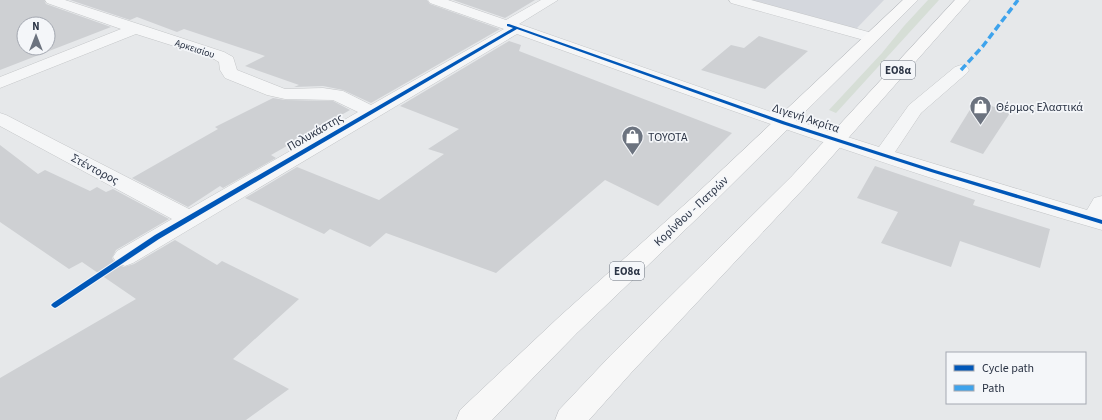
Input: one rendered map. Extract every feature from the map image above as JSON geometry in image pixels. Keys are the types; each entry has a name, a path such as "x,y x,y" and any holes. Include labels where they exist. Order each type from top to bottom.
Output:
{"highway":[{"name":"Κορίνθου - Πατρών","path":"471,420 568,325 784,123 871,37 911,0"},
{"name":"ΕΟ8α","path":"570,420 621,364 799,181 866,105 963,0"}],"street":[{"name":"Αρκεισίου","path":"52,0 135,29 218,54 227,60 228,70 231,74 274,91 289,94 332,93 342,96 372,112"},
{"name":"Διγενή Ακρίτα","path":"435,0 836,140 883,155 1099,215"},
{"name":"Πολυκάστης","path":"126,257 372,112 512,26 551,0"},
{"path":"736,0 871,37"},
{"path":"0,84 135,29"},
{"path":"883,155 915,110 960,70"},
{"name":"Στέντορος","path":"0,119 190,219"}],"shaded area":[{"path":"748,0 884,0 856,29"},
{"path":"928,0 939,0 836,113 829,110 882,53"}],"building":[{"path":"0,0 44,0 46,4 111,27 56,48 56,16 16,16 16,56 36,56 0,70"},
{"path":"70,0 427,0 430,4 500,29 371,103 343,90 323,86 294,87 299,85 245,66 265,56 184,29 177,32 137,17 130,20"},
{"path":"453,0 535,0 505,18"},
{"path":"759,36 808,51 765,89 701,70 731,45 744,48"},
{"path":"509,41 521,45 519,51 732,133 658,206 605,180 496,273 386,233 370,247 330,229 324,234 245,198 297,167 379,200 444,154 428,149 459,129 400,106"},
{"path":"273,98 285,100 333,101 350,110 271,155 276,158 223,188 220,186 188,207 132,178 218,129 215,127"},
{"name":"Θέρμος Ελαστικά","path":"976,100 1010,113 983,154 950,142"},
{"path":"0,145 38,174 45,170 90,191 97,187 106,192 113,189 169,219 116,250 112,258 116,264 124,267 134,264 175,240 217,265 222,261 299,299 233,359 289,389 246,420 0,420 0,378 136,299 82,262 69,269 0,222"},
{"path":"875,166 975,200 973,205 1050,229 1040,268 960,241 951,267 881,243 898,212 857,198"}],"marked path":[{"path":"961,70 983,46 1018,0"}],"cycle path":[{"path":"508,25 784,123 933,171 1102,222"},
{"path":"55,305 157,237 516,28"}],"place":[{"name":"Θέρμος Ελαστικά","path":"980,126"},
{"name":"TOYOTA","path":"632,156"}]}
